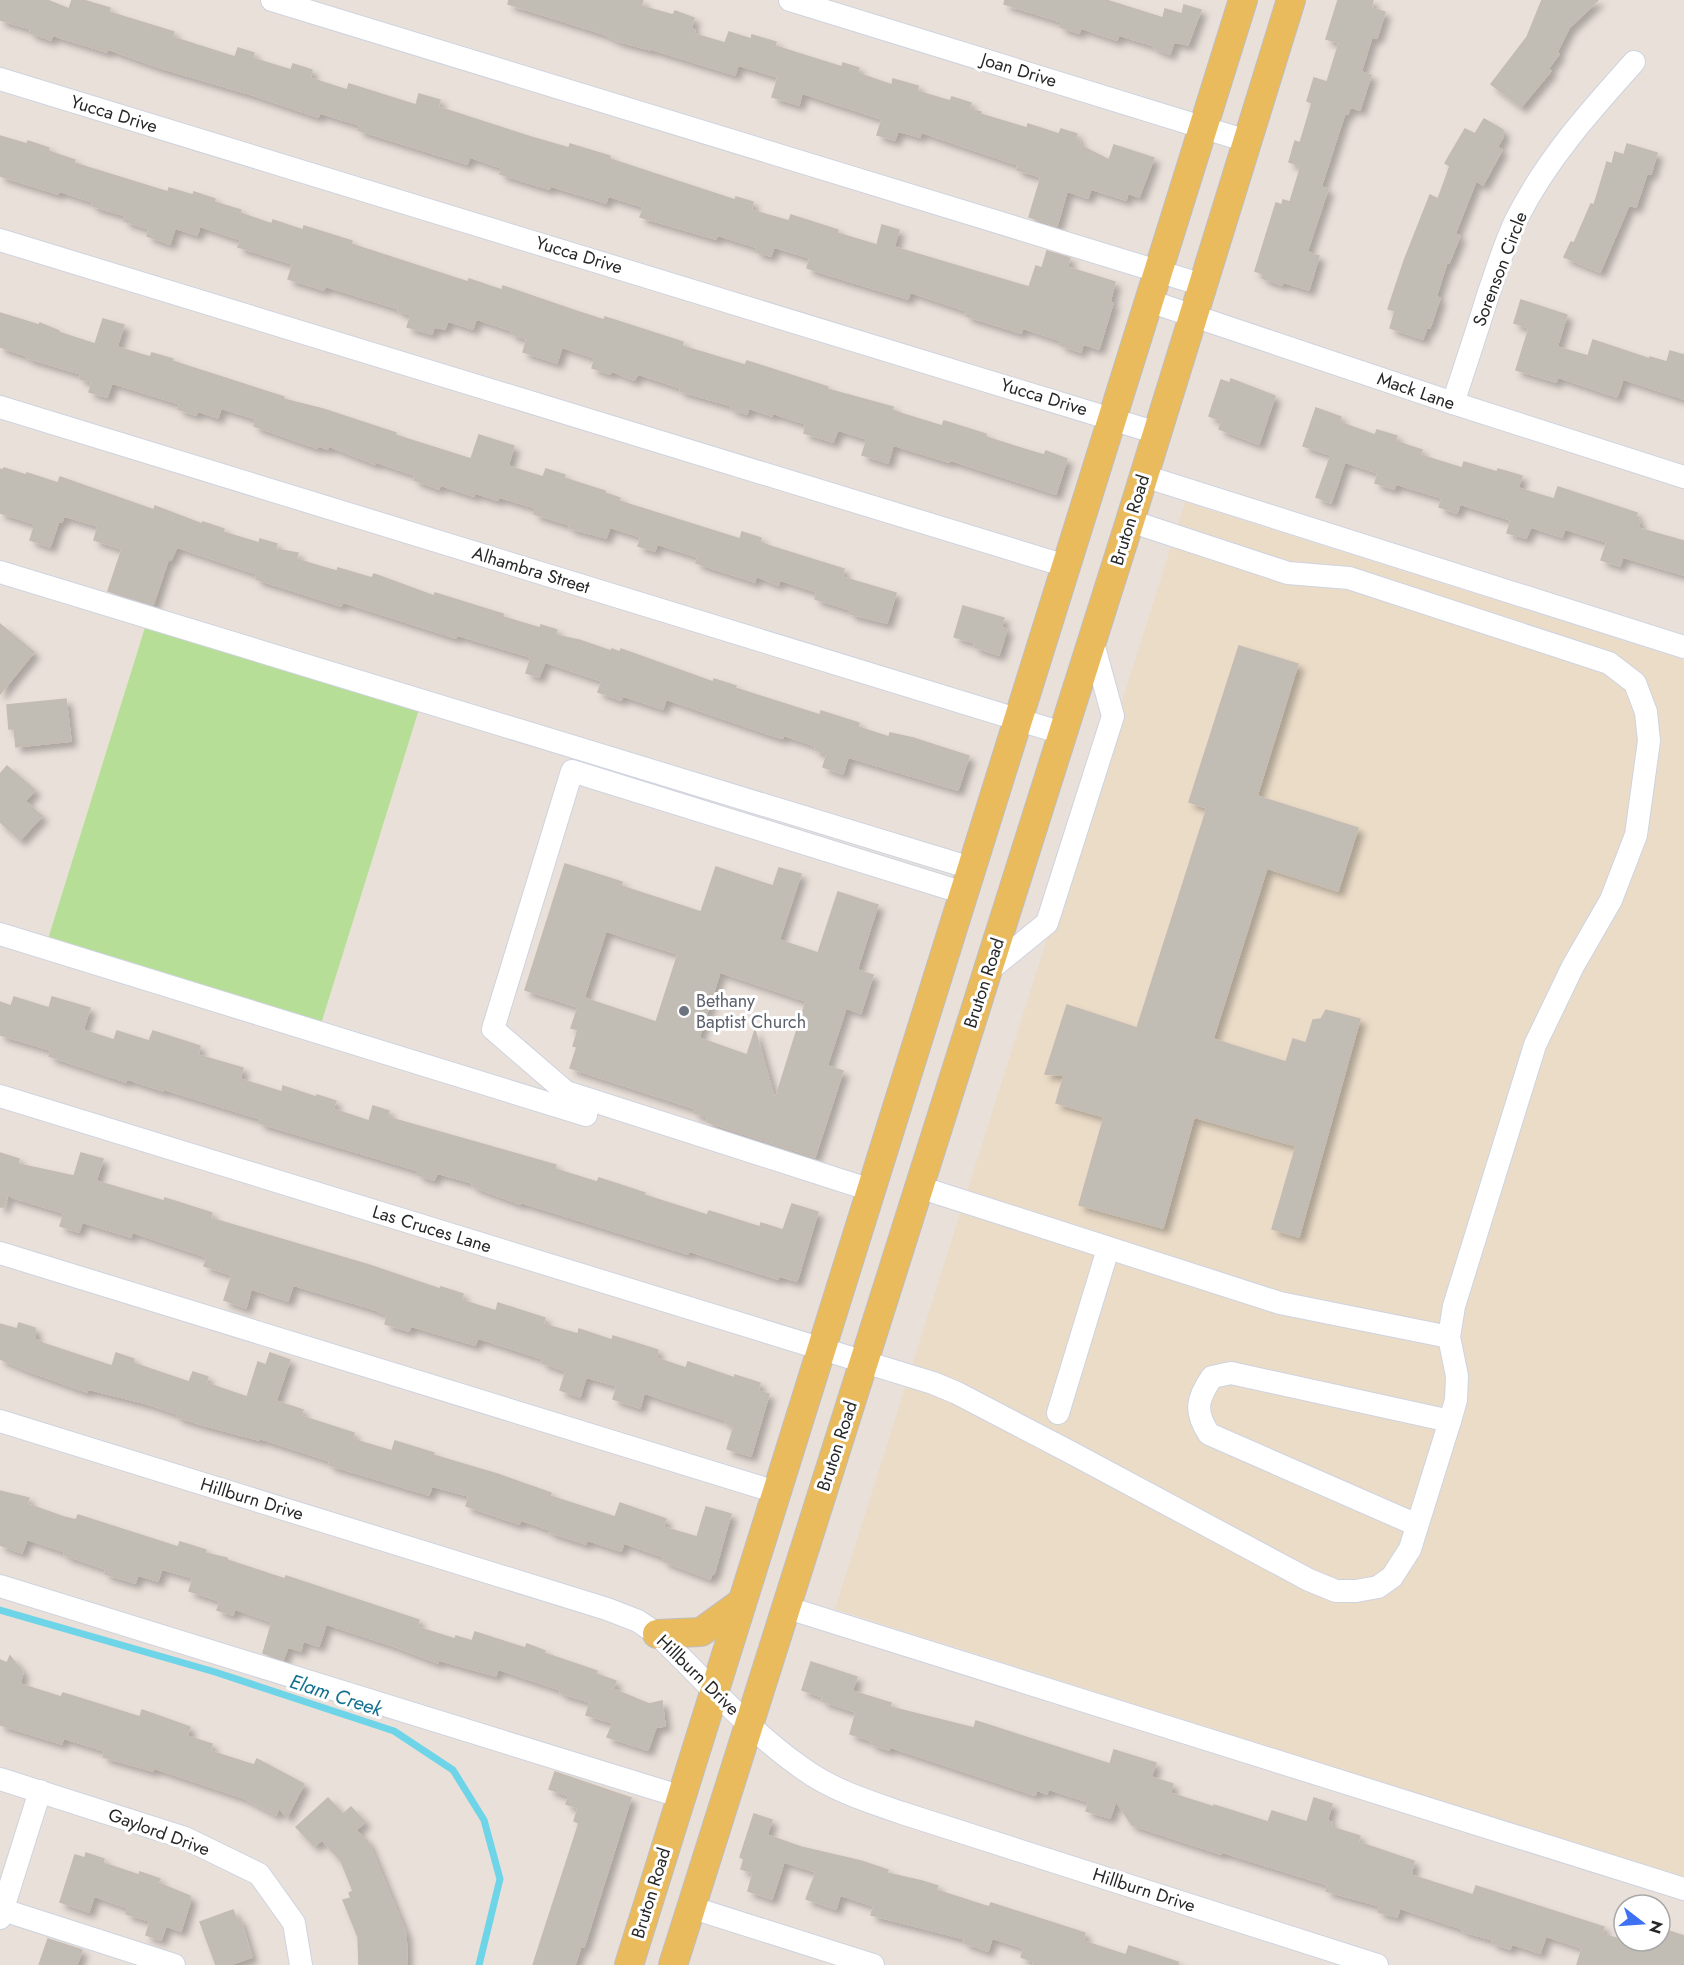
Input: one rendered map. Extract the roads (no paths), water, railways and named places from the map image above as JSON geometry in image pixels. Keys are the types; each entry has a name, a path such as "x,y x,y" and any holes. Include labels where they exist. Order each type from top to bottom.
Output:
{"main road":[{"name":"Bruton Road","path":"629,1965 1243,0"},
{"name":"Bruton Road","path":"673,1965 1130,521 1291,0"},
{"path":"968,880 1007,909"},
{"path":"657,1634 701,1632 741,1603"}],"street":[{"path":"272,0 1203,285"},
{"name":"Joan Drive","path":"790,0 1247,141"},
{"name":"Sorenson Circle","path":"1453,403 1498,266 1516,219 1538,180 1560,148 1635,62"},
{"name":"Yucca Drive","path":"0,79 1157,433"},
{"path":"0,240 1066,566"},
{"name":"Mack Lane","path":"1149,301 1453,403 1684,477"},
{"name":"Alhambra Street","path":"0,407 1062,733"},
{"path":"1144,476 1684,647"},
{"path":"919,1188 1280,1303 1449,1337 1454,1306 1535,1045 1573,966 1611,900 1636,835 1649,741 1646,712 1635,683 1609,663 1348,578 1288,573 1130,521"},
{"path":"0,572 968,880"},
{"path":"988,971 1047,923 1113,716 1092,640"},
{"path":"869,1195 566,1092 493,1029 572,771 968,880"},
{"path":"0,934 869,1195"},
{"name":"Las Cruces Lane","path":"0,1096 865,1361 957,1393 1309,1580 1336,1591 1356,1592 1378,1587 1392,1577 1410,1549 1456,1400 1457,1376 1449,1337"},
{"path":"1070,1452 1059,1433 1058,1413 1108,1249"},
{"path":"0,1253 776,1492"},
{"path":"1417,1525 1209,1434 1199,1419 1198,1406 1206,1385 1212,1377 1231,1373 1450,1421"},
{"path":"1024,1428 1044,1425 1058,1413"},
{"name":"Hillburn Drive","path":"0,1421 607,1609 638,1622 657,1634 764,1738 803,1769 840,1791 902,1813 1377,1965"},
{"path":"0,1586 682,1797"},
{"path":"785,1607 1684,1889"},
{"name":"Gaylord Drive","path":"0,1779 185,1838 259,1874 294,1923 301,1965"},
{"path":"40,1791 1,1915 150,1961 174,1965"},
{"path":"690,1907 873,1965"}],"waterway":[{"name":"Elam Creek","path":"0,1610 215,1672 394,1731 453,1770 484,1820 500,1879 479,1965"}],"place":[{"name":"Bethany Baptist Church","path":"684,1011"}]}
